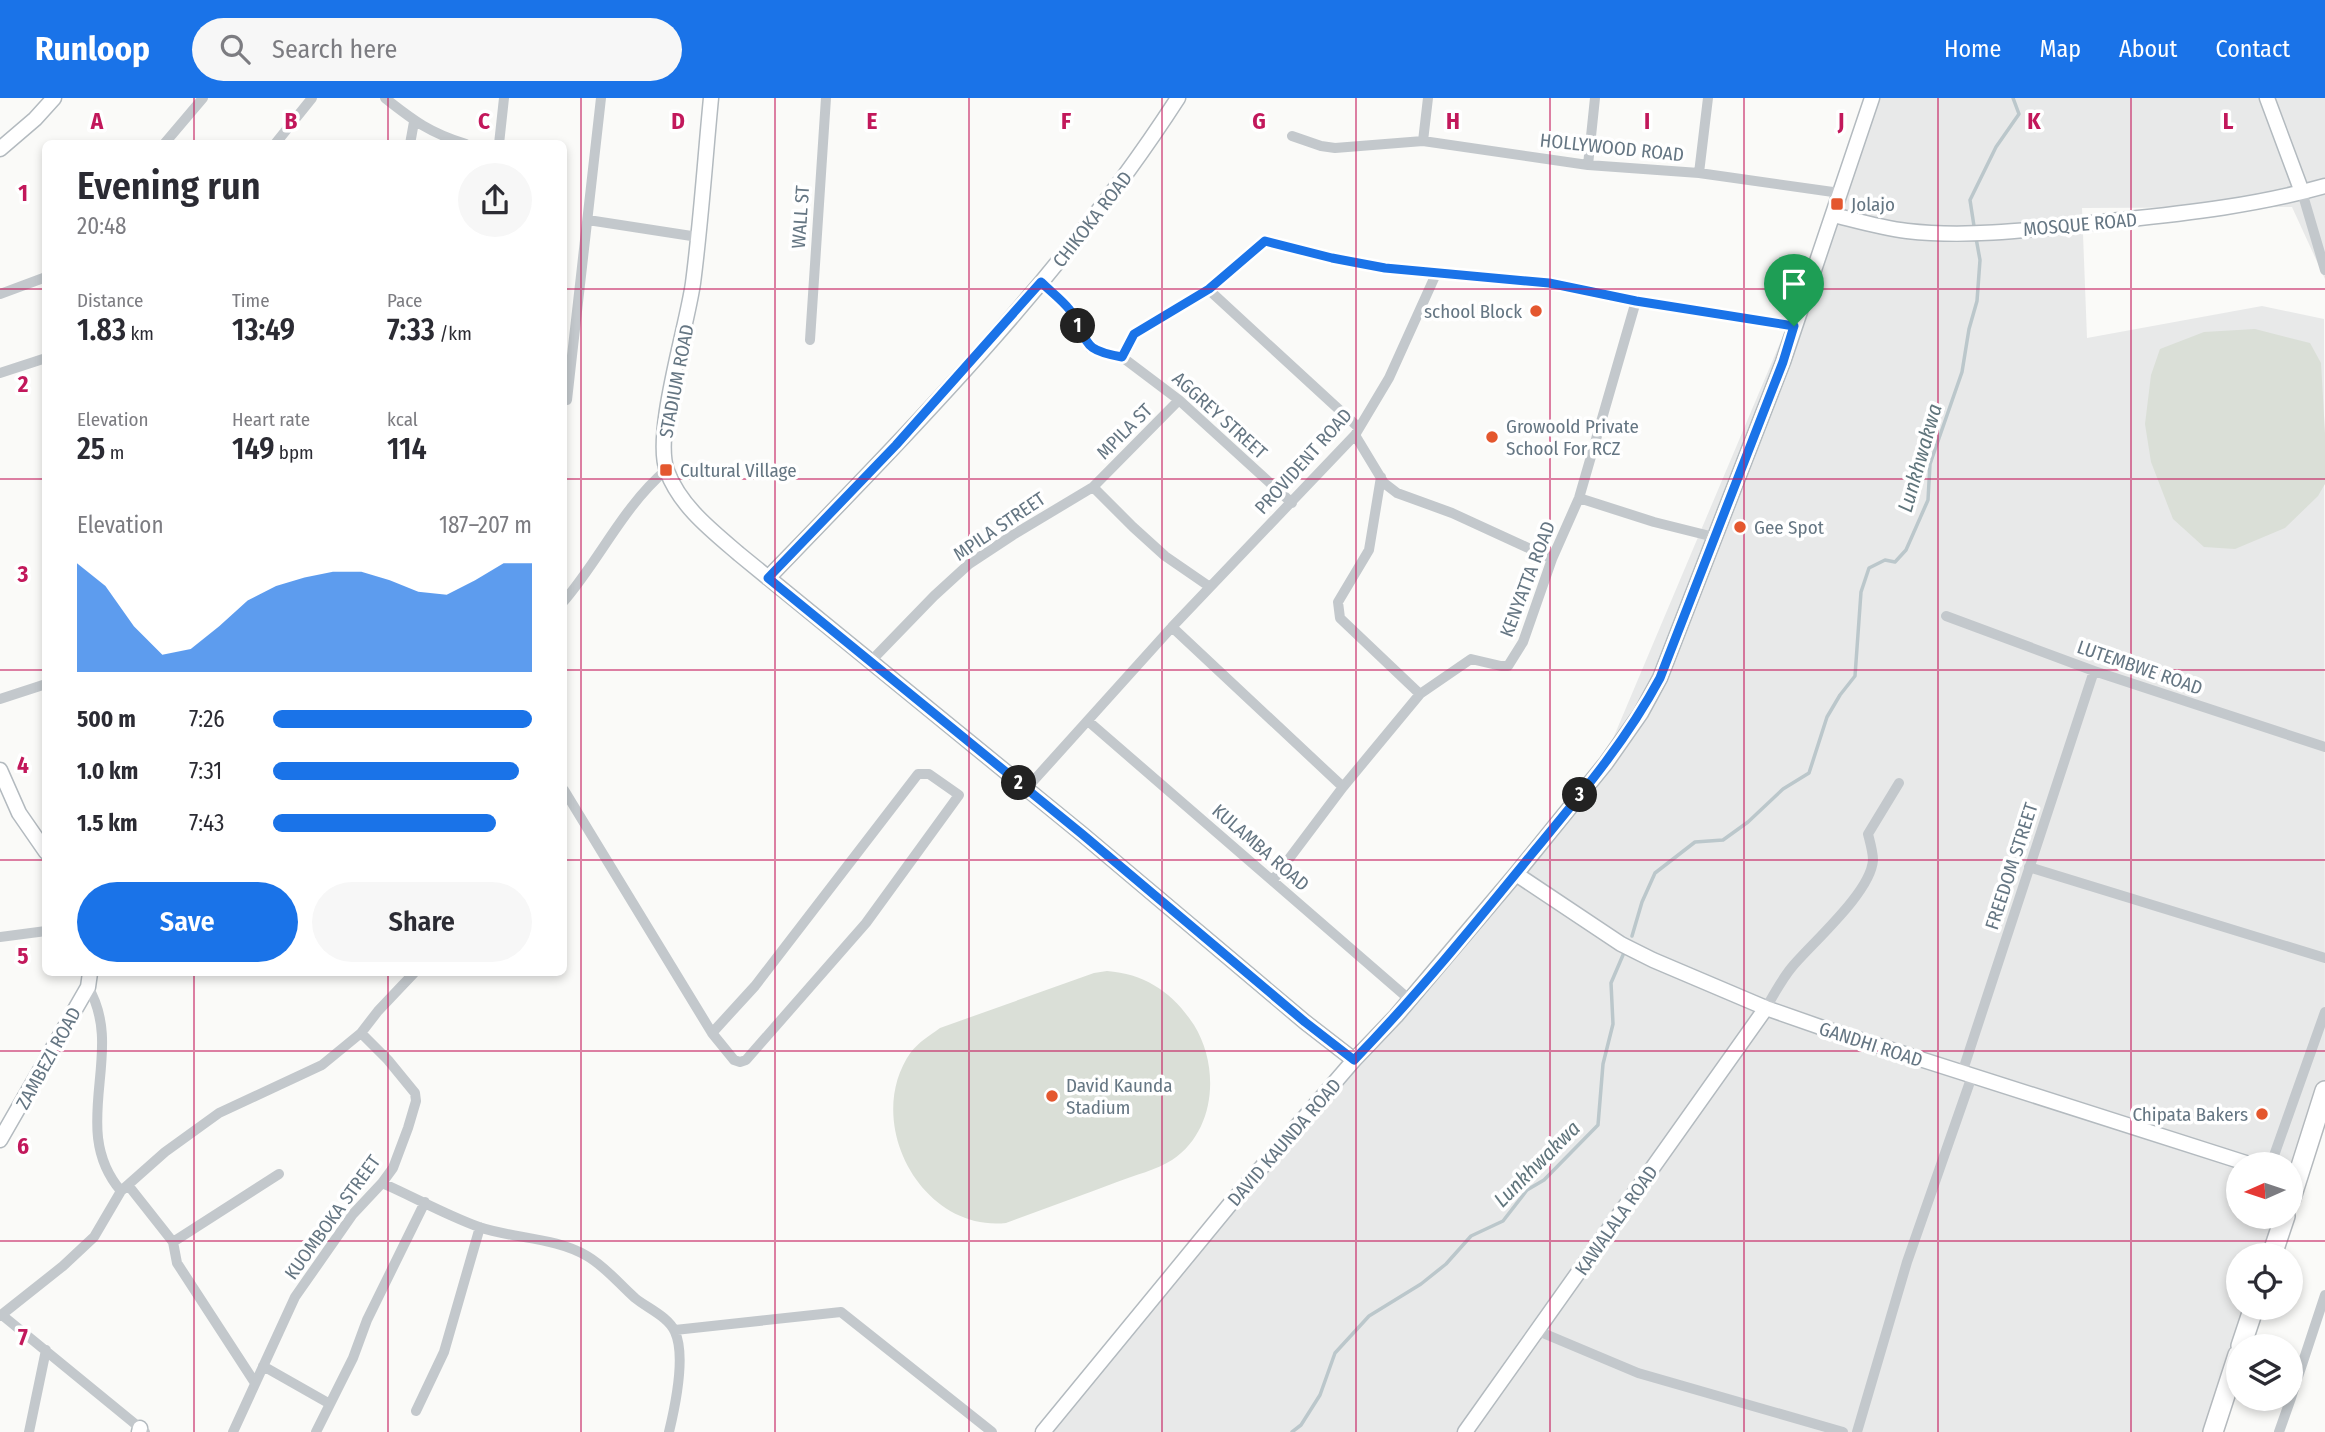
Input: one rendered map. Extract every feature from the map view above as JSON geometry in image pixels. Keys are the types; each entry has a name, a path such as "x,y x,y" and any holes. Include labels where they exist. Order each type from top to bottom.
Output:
{"highway":[{"path":"2303,1155 2325,1091"},
{"path":"2213,1432 2226,1392"}],"street":[{"path":"0,149 35,119 54,98"},
{"path":"167,140 202,98"},
{"path":"278,140 312,98"},
{"path":"385,98 414,122 454,140"},
{"path":"499,140 504,98"},
{"path":"567,400 601,98"},
{"name":"STADIUM ROAD","path":"711,98 698,237 686,326 665,422 663,451 666,470 678,492 698,519 768,578 1354,1060"},
{"name":"WALL ST","path":"810,340 827,98"},
{"name":"CHIKOKA ROAD","path":"768,578 896,445 1041,282 1141,156 1178,98"},
{"path":"1423,141 1428,98"},
{"path":"1588,165 1595,98"},
{"path":"1699,173 1708,98"},
{"name":"DAVID KAUNDA ROAD","path":"1043,1432 1231,1203 1516,874 1606,763 1641,713 1660,678 1783,362 1872,98"},
{"path":"2267,98 2302,192 2325,270"},
{"path":"411,140 414,122"},
{"name":"HOLLYWOOD ROAD","path":"1292,136 1335,148 1423,141 1588,165 1699,173 1840,192"},
{"name":"MOSQUE ROAD","path":"1834,215 1908,231 1962,233 2181,214 2236,206 2325,186"},
{"path":"587,220 698,237"},
{"path":"1122,357 1134,334 1209,289 1265,241 1332,258 1436,274 1549,283 1636,301 1794,326"},
{"name":"PROVIDENT ROAD","path":"1026,789 1172,626 1292,503 1357,431 1389,378 1436,274"},
{"path":"0,294 42,278"},
{"name":"AGGREY STREET","path":"1041,282 1070,311 1090,348 1101,354 1122,357 1179,400 1292,503"},
{"path":"1209,289 1357,431 1384,483 1397,493 1452,513 1552,559"},
{"name":"KENYATTA ROAD","path":"1273,880 1343,787 1420,694 1471,659 1501,666 1508,666 1513,661 1524,642 1552,559 1579,498 1636,301"},
{"path":"0,373 42,360"},
{"name":"MPILA ST","path":"1093,487 1179,400"},
{"path":"567,598 582,580 632,504 647,486 666,470"},
{"path":"1381,477 1369,550 1338,601 1337,610 1340,618 1420,694"},
{"path":"1093,487 1165,556 1210,587"},
{"name":"MPILA STREET","path":"870,662 969,564 1093,487"},
{"path":"1579,498 1654,522 1714,537"},
{"name":"LUTEMBWE ROAD","path":"1946,616 2094,671 2325,747"},
{"path":"1172,626 1343,787"},
{"name":"FREEDOM STREET","path":"1857,1432 1906,1262 1967,1074 2029,867 2094,671"},
{"path":"0,699 42,685"},
{"name":"KULAMBA ROAD","path":"1087,721 1409,1000"},
{"path":"0,770 19,813 42,846"},
{"path":"567,795 712,1033 734,1060 740,1062 746,1060 866,923 959,794 929,774 918,774 755,986 712,1033"},
{"path":"1766,1008 1790,970 1843,914 1861,890 1873,862 1868,834 1899,783"},
{"path":"2029,867 2325,958"},
{"name":"GANDHI ROAD","path":"1516,874 1621,944 1766,1008 2226,1157"},
{"path":"0,937 42,932"},
{"path":"141,1431 46,1350 1,1316 55,1273 94,1237 124,1188 165,1152 219,1114 322,1065 361,1033 411,976"},
{"path":"89,980 99,1015 102,1060 96,1138 106,1171 173,1242 177,1263 255,1383"},
{"name":"ZAMBEZI ROAD","path":"0,1140 89,980"},
{"name":"KAWALALA ROAD","path":"1465,1432 1766,1008"},
{"path":"2275,1152 2325,1012"},
{"name":"KUOMBOKA STREET","path":"233,1432 295,1297 353,1214 393,1168 408,1128 416,1101 415,1093 361,1033"},
{"path":"173,1242 279,1174"},
{"path":"382,1183 480,1227 562,1246 586,1255 671,1326 678,1343 678,1392 669,1432"},
{"path":"316,1432 425,1202"},
{"path":"416,1411 444,1352 480,1227"},
{"path":"2303,1362 2325,1295"},
{"path":"671,1326 841,1312 992,1432"},
{"path":"1538,1331 1638,1373 1843,1432"},
{"path":"29,1432 46,1350"},
{"path":"263,1366 330,1404"},
{"path":"2279,1432 2286,1411"}],"shaded area":[{"path":"1873,98 2325,98 2325,279 2292,207 2082,208 2087,338 2262,306 2324,319 2325,1115 2303,1178 2303,1152 2226,1152 2226,1229 2284,1229 2279,1243 2226,1243 2226,1320 2252,1320 2247,1334 2226,1334 2226,1395 2213,1432 1051,1432 1604,760 1834,215"},
{"path":"2255,329 2310,343 2321,363 2325,484 2318,496 2285,528 2235,549 2204,547 2173,519 2151,462 2145,424 2151,375 2160,349 2204,332"},
{"name":"David Kaunda Stadium","path":"1107,971 1134,976 1157,987 1177,1003 1194,1025 1208,1060 1210,1079 1205,1116 1198,1133 1187,1148 1159,1167 1006,1223 976,1221 948,1210 926,1191 908,1167 897,1139 893,1109 898,1080 911,1052 940,1028 1094,973"}],"waterway":[{"name":"Lunkhwakwa","path":"1974,226 1970,200 1996,147 2019,114 2013,98"},
{"name":"Lunkhwakwa","path":"1632,936 1642,902 1655,873 1695,842 1723,840 1748,822 1783,789 1809,773 1827,717 1855,676 1861,592 1869,568 1885,560 1895,562 1906,550 1928,500 1930,464 1962,372 1977,301 1980,260 1976,238"},
{"name":"Lunkhwakwa","path":"1292,1432 1301,1425 1320,1395 1335,1353 1369,1316 1421,1284 1446,1264 1471,1236 1503,1221 1527,1190 1544,1180 1598,1125 1603,1064 1613,1024 1611,983 1623,955"}],"place":[{"name":"Jolajo","path":"1837,204"},
{"name":"school Block","path":"1536,311"},
{"name":"Growoold Private School For RCZ","path":"1492,437"},
{"name":"Cultural Village","path":"666,470"},
{"name":"Gee Spot","path":"1740,527"},
{"name":"David Kaunda Stadium","path":"1052,1096"},
{"name":"Chipata Bakers","path":"2262,1114"}],"route":[{"path":"1265,241 1385,268 1549,283 1636,301 1794,326 1783,362 1660,678 1641,713 1606,763 1516,874 1396,1016 1354,1060 768,578 896,445 1041,282 1070,311 1090,348 1101,354 1122,357 1134,334 1209,289 1265,241"}]}
